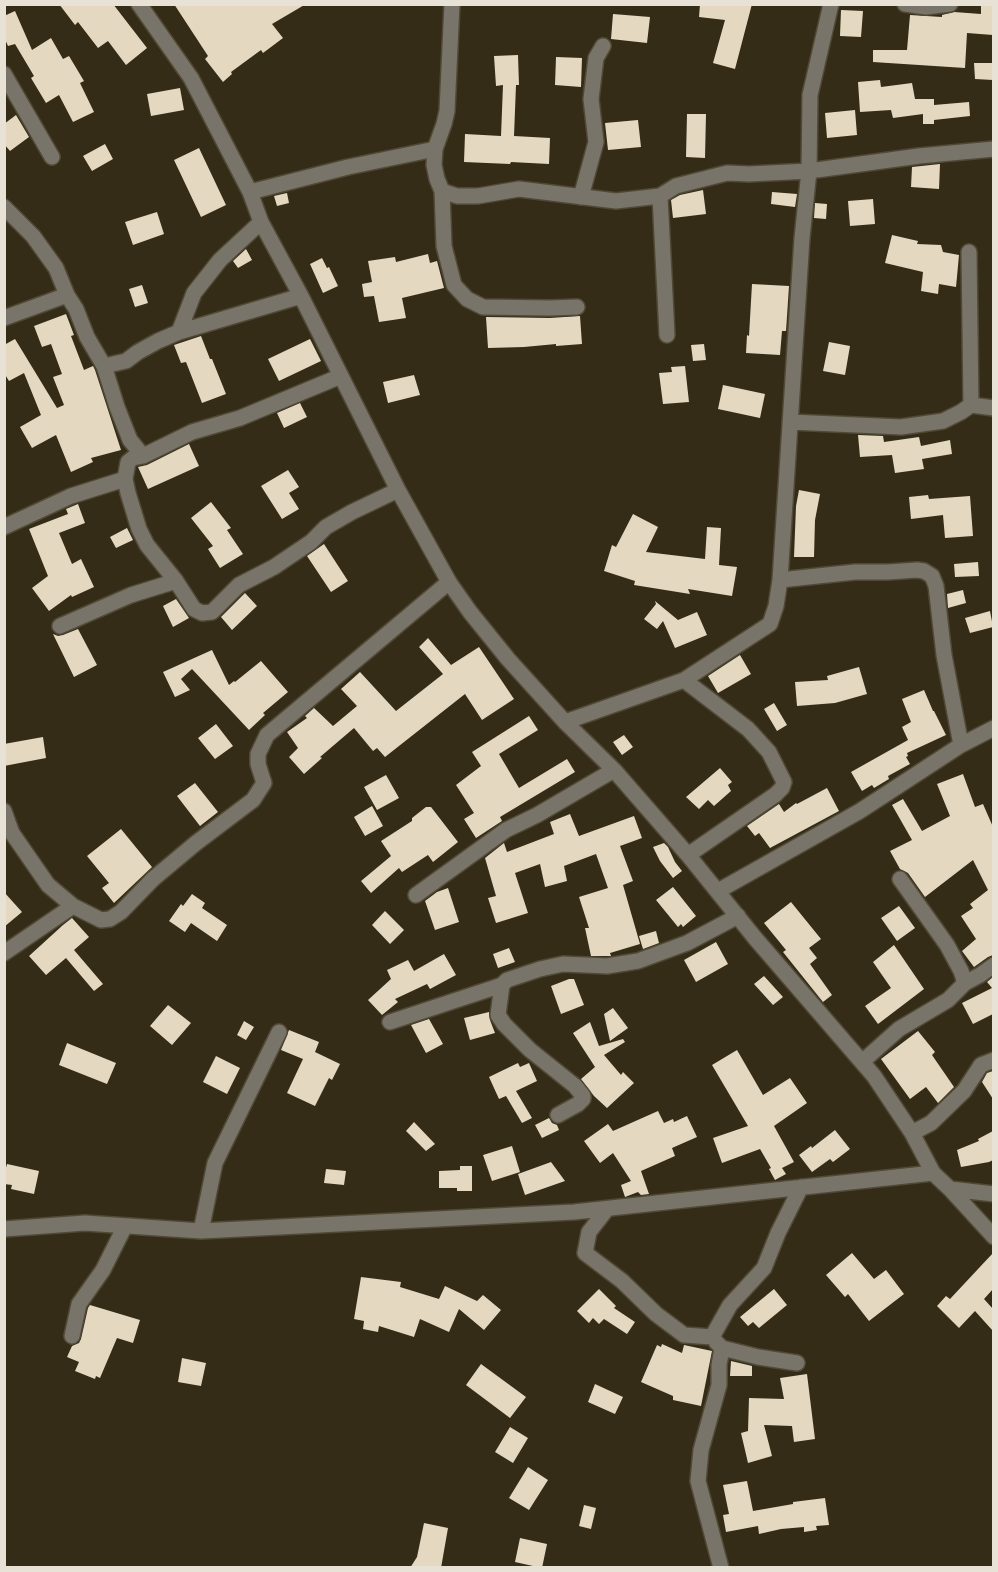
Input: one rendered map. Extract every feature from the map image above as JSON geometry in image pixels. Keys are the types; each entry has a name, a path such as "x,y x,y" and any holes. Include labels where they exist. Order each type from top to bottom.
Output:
{"street":[{"path":"139,4 191,78 250,192 261,222 301,296 398,489 449,582 508,659 565,722 614,770 874,1076 912,1133 933,1173 993,1238"},
{"path":"452,4 447,111 435,149 434,165 442,191 444,246 454,285 467,299 483,307 577,308"},
{"path":"565,722 684,680 770,624 776,606 780,580 802,238 809,171 810,95 831,4"},
{"path":"905,4 926,7 950,4"},
{"path":"581,197 596,142 591,99 596,58 603,46"},
{"path":"4,74 52,157"},
{"path":"250,192 348,167 435,149"},
{"path":"442,191 457,196 478,196 519,189 616,201 660,195 676,186 727,173 809,171 919,156 993,149"},
{"path":"660,195 667,335"},
{"path":"4,207 33,236 56,268 87,337 104,366 129,441 143,456"},
{"path":"180,332 194,293 220,260 261,222"},
{"path":"969,252 971,405"},
{"path":"4,318 67,295"},
{"path":"104,366 126,361 158,341 180,332 301,296"},
{"path":"341,376 240,418 192,432 143,456 132,458 128,462 125,479 139,529 147,545 176,581 194,609 202,613 212,612 239,585 274,567 311,542 326,527 398,489"},
{"path":"790,422 901,427 943,421 971,405 993,408"},
{"path":"4,527 70,496 125,479"},
{"path":"780,580 855,572 917,570 932,576 936,586 944,655 961,745"},
{"path":"60,626 131,596 176,581"},
{"path":"4,811 12,833 48,885 73,906 101,920 116,916 153,879 253,800 264,783 258,765 258,754 267,735 449,582"},
{"path":"684,680 748,729 769,752 784,782 775,795 688,855"},
{"path":"718,891 860,811 961,745 993,728"},
{"path":"416,896 506,830 537,815 614,770"},
{"path":"900,879 947,945 965,983"},
{"path":"4,953 73,906"},
{"path":"390,1022 502,985 507,980 540,969 563,964 607,966 638,961 687,943 738,916"},
{"path":"862,1062 899,1029 953,997 965,983 993,965"},
{"path":"502,985 498,1015 504,1024 530,1050 575,1086 583,1096 578,1104 558,1115"},
{"path":"201,1231 215,1163 279,1032"},
{"path":"912,1133 932,1123 964,1090 981,1065 993,1060"},
{"path":"4,1229 86,1223 201,1231 574,1212 933,1173"},
{"path":"721,1568 698,1481 700,1450 719,1385 717,1343 730,1305 764,1268 778,1233 801,1187"},
{"path":"950,1189 993,1194"},
{"path":"607,1209 590,1232 585,1253 622,1281 656,1314 684,1335 758,1356 797,1363"},
{"path":"72,1336 79,1304 103,1270 125,1226"}],"building":[{"path":"59,4 113,4 147,48 126,65 108,41 98,48 78,22 75,25"},
{"path":"174,4 306,4 272,24 283,38 263,53 261,50 231,72 232,74 223,82 205,59 208,56"},
{"path":"700,4 752,4 735,69 713,63 725,20 699,17"},
{"path":"981,5 993,5 993,35 967,33 965,68 873,62 873,50 907,50 910,15 942,17 942,15 954,12 981,14"},
{"path":"841,10 863,11 861,37 840,36"},
{"path":"15,11 32,50 51,38 63,59 69,56 84,81 80,83 94,112 73,122 59,95 46,103 31,78 34,76 15,44 8,46 4,37 4,16"},
{"path":"613,14 650,17 647,43 611,39"},
{"path":"518,55 519,85 516,85 514,136 550,138 549,164 464,162 465,134 501,136 503,85 496,86 494,56"},
{"path":"556,57 582,58 581,87 555,85"},
{"path":"974,63 993,63 993,80 975,79"},
{"path":"880,80 881,87 912,83 915,99 934,99 934,105 969,102 970,116 934,120 934,124 923,124 923,114 893,118 891,110 860,112 858,82"},
{"path":"180,88 184,110 151,116 147,94"},
{"path":"855,110 857,135 827,138 825,113"},
{"path":"687,114 706,114 705,158 686,157"},
{"path":"16,115 29,137 10,151 4,144 4,124"},
{"path":"638,120 641,147 608,150 605,123"},
{"path":"105,144 113,159 92,171 83,156"},
{"path":"199,148 226,205 201,217 174,160"},
{"path":"940,164 939,189 911,187 912,167"},
{"path":"703,190 706,214 673,218 671,200 680,195"},
{"path":"772,192 797,194 795,207 771,204"},
{"path":"287,193 289,203 277,206 274,196"},
{"path":"873,199 875,224 850,226 848,201"},
{"path":"815,203 827,204 826,219 814,218"},
{"path":"157,212 164,234 133,245 125,222"},
{"path":"892,235 918,241 917,244 941,245 943,252 959,255 956,287 939,284 938,294 921,291 923,272 885,263"},
{"path":"246,249 252,260 238,268 233,261"},
{"path":"428,254 430,263 437,261 444,288 402,298 406,318 379,322 374,296 364,297 362,284 372,282 368,261 395,257 396,262"},
{"path":"322,258 338,286 323,293 310,264"},
{"path":"752,284 789,286 786,331 782,331 780,355 746,353"},
{"path":"142,285 148,303 135,307 129,289"},
{"path":"66,314 74,335 71,336 84,370 93,366 95,370 121,450 91,458 93,462 71,472 56,435 32,448 20,427 41,415 24,373 9,381 4,373 4,345 15,339 57,408 64,405 53,377 62,374 51,344 42,347 34,326"},
{"path":"580,316 582,344 488,348 486,317"},
{"path":"201,336 226,394 202,403 186,362 181,363 174,345"},
{"path":"310,339 321,361 279,381 268,359"},
{"path":"829,342 850,346 845,375 823,371"},
{"path":"704,344 706,360 693,361 691,345"},
{"path":"685,366 689,402 663,404 659,373 672,372 671,367"},
{"path":"414,375 420,395 388,403 383,382"},
{"path":"723,385 765,394 760,418 718,409"},
{"path":"300,403 307,417 284,428 277,413"},
{"path":"858,435 883,436 884,442 919,437 921,446 950,440 952,454 922,459 924,469 895,473 892,455 860,457"},
{"path":"189,444 199,466 148,489 138,467 147,465"},
{"path":"288,470 299,487 289,493 299,509 282,519 261,486"},
{"path":"799,490 820,494 815,520 814,557 794,557 796,506"},
{"path":"928,495 929,499 970,496 973,536 945,538 943,515 911,519 909,497"},
{"path":"211,502 231,528 227,530 243,554 220,568 208,549 213,546 191,518"},
{"path":"78,504 85,523 59,533 72,564 81,559 94,587 72,597 71,595 49,611 32,588 48,576 29,529 68,514 66,509"},
{"path":"633,514 658,527 646,552 705,559 707,527 721,528 719,565 737,567 732,596 688,589 690,594 634,585 635,581 604,571 612,545 616,547"},
{"path":"127,528 133,540 116,548 110,537"},
{"path":"324,544 348,581 331,592 307,556"},
{"path":"978,562 979,576 955,577 954,564"},
{"path":"963,590 966,603 948,608 947,594"},
{"path":"245,593 257,606 232,630 221,617"},
{"path":"176,599 189,618 173,627 163,606"},
{"path":"655,601 678,620 697,612 707,635 675,648 663,621 657,629 644,619 656,604"},
{"path":"990,611 993,627 970,633 965,618"},
{"path":"78,629 97,665 74,677 53,634 63,635"},
{"path":"428,638 451,665 479,647 514,699 482,720 465,694 385,757 377,748 373,751 354,728 304,774 289,757 298,748 287,732 307,718 305,716 314,708 333,726 357,706 341,689 360,672 396,711 443,674 419,647"},
{"path":"212,650 229,685 261,661 288,692 263,713 265,715 249,730 192,669 181,679 190,690 175,697 163,672"},
{"path":"740,655 751,674 718,693 708,676"},
{"path":"859,667 867,694 835,703 797,706 795,682 828,680 827,676"},
{"path":"924,690 946,735 907,753 906,757 910,764 888,776 889,779 874,788 872,785 862,791 851,772 908,740 902,727 911,722 902,699"},
{"path":"774,703 787,725 777,731 764,709"},
{"path":"529,716 538,730 499,754 519,788 567,759 575,772 500,817 502,821 476,838 464,819 474,813 456,785 481,766 472,752"},
{"path":"216,724 233,746 215,759 198,738"},
{"path":"624,735 633,747 622,755 613,742"},
{"path":"43,737 46,758 4,766 4,744"},
{"path":"720,768 732,782 728,785 731,791 714,806 708,800 699,809 686,797"},
{"path":"963,774 975,807 983,804 993,827 993,955 974,967 962,951 976,939 961,916 973,908 970,904 988,890 973,860 925,897 908,873 900,869 890,851 912,840 892,805 903,799 922,831 950,816 937,784"},
{"path":"386,775 399,798 377,810 364,787"},
{"path":"195,783 218,812 200,826 177,796"},
{"path":"827,788 839,811 770,848 759,833 755,836 747,826 779,804 784,812 796,803"},
{"path":"372,806 383,826 365,836 354,817"},
{"path":"426,807 431,807 458,842 433,862 428,855 402,872 399,868 371,893 361,881 391,856 381,841 412,821 412,818"},
{"path":"570,814 579,836 634,816 642,838 620,846 633,881 623,885 640,944 610,953 611,956 591,956 585,928 589,928 579,897 608,888 596,854 564,866 567,881 545,887 540,864 515,873 528,913 496,923 488,898 496,896 485,858 504,843 507,852 554,834 550,822"},
{"path":"121,829 152,867 114,903 102,888 109,883 87,856"},
{"path":"664,843 682,871 673,878 653,847"},
{"path":"673,887 696,916 683,927 681,924 678,927 656,900"},
{"path":"448,888 459,922 435,930 425,901 437,892"},
{"path":"4,892 22,912 4,927"},
{"path":"192,894 205,903 202,908 227,925 217,941 191,923 185,932 169,921 181,904 183,906"},
{"path":"791,902 821,939 809,948 817,958 810,964 832,995 823,1002 783,952 786,950 764,923"},
{"path":"899,906 915,928 897,941 881,918"},
{"path":"385,911 404,930 390,944 372,925"},
{"path":"72,918 89,937 74,950 103,984 94,991 66,958 46,975 29,956"},
{"path":"656,931 659,943 643,949 639,936"},
{"path":"716,942 728,964 696,982 684,960"},
{"path":"894,945 924,989 878,1024 865,1006 891,988 873,962"},
{"path":"509,948 515,962 498,968 493,954"},
{"path":"444,954 456,975 430,989 427,984 395,999 398,1002 382,1015 368,1000 391,979 387,970 408,960 414,971"},
{"path":"764,976 783,997 773,1005 754,984"},
{"path":"993,977 993,1014 973,1024 962,1003 992,988 987,982"},
{"path":"574,979 584,1005 561,1014 551,986"},
{"path":"168,1005 191,1023 172,1045 150,1026"},
{"path":"613,1008 628,1028 610,1041 604,1014"},
{"path":"489,1012 495,1033 470,1040 464,1018"},
{"path":"429,1019 443,1044 426,1053 411,1025"},
{"path":"244,1021 254,1027 246,1040 237,1035"},
{"path":"590,1022 599,1046 623,1039 625,1042 604,1055 621,1075 623,1072 634,1083 607,1108 581,1079 595,1067 573,1033"},
{"path":"289,1030 319,1042 315,1052 340,1064 332,1080 329,1078 315,1106 287,1093 303,1059 281,1050"},
{"path":"918,1031 935,1052 932,1055 954,1087 938,1103 926,1087 910,1099 881,1059"},
{"path":"67,1043 116,1063 107,1084 59,1065"},
{"path":"737,1050 763,1095 790,1078 807,1103 774,1126 794,1162 782,1168 786,1174 775,1180 760,1149 722,1163 713,1138 748,1126 712,1065"},
{"path":"216,1056 240,1068 227,1094 203,1082"},
{"path":"518,1063 520,1067 529,1063 537,1081 516,1091 532,1118 522,1123 506,1096 499,1099 489,1077"},
{"path":"993,1071 993,1099 982,1082 987,1073"},
{"path":"658,1111 664,1123 673,1119 674,1122 687,1116 697,1137 672,1148 675,1156 641,1171 649,1194 641,1195 638,1192 625,1197 621,1185 631,1181 613,1153 600,1163 584,1141 608,1124 613,1131"},
{"path":"549,1118 559,1130 542,1138 535,1125"},
{"path":"414,1122 435,1144 426,1151 406,1131"},
{"path":"835,1130 850,1149 833,1162 830,1159 812,1172 799,1155"},
{"path":"993,1131 993,1160 961,1167 957,1150 979,1141 978,1139"},
{"path":"512,1146 520,1172 492,1181 483,1155"},
{"path":"551,1162 565,1181 525,1195 518,1174"},
{"path":"7,1164 39,1171 34,1194 11,1189 12,1185 4,1184"},
{"path":"460,1166 472,1166 472,1191 439,1188 439,1171 460,1170"},
{"path":"326,1169 346,1171 344,1185 324,1183"},
{"path":"852,1253 874,1279 886,1270 904,1294 869,1321 848,1294 845,1297 826,1275"},
{"path":"993,1253 993,1289 984,1299 993,1309 993,1331 975,1311 959,1328 937,1306 946,1296 950,1299"},
{"path":"361,1277 401,1282 400,1287 439,1299 445,1286 477,1301 483,1295 501,1310 484,1330 459,1309 449,1332 420,1319 414,1337 379,1326 378,1332 363,1329 364,1321 354,1319"},
{"path":"599,1289 616,1306 614,1308 635,1322 627,1334 604,1319 599,1324 593,1318 589,1323 577,1311"},
{"path":"774,1289 787,1305 759,1328 753,1322 748,1326 740,1317"},
{"path":"90,1305 140,1320 133,1343 117,1338 100,1378 96,1376 95,1379 75,1371 79,1362 67,1357 72,1346 79,1343 81,1339"},
{"path":"662,1344 682,1353 684,1345 712,1351 701,1406 673,1400 673,1396 641,1382 657,1345 661,1347"},
{"path":"182,1358 206,1363 201,1386 178,1382"},
{"path":"731,1361 752,1366 752,1376 730,1376"},
{"path":"481,1364 526,1397 510,1418 466,1385"},
{"path":"807,1374 815,1439 794,1442 792,1426 764,1425 772,1456 748,1463 741,1433 748,1431 749,1398 784,1399 780,1378"},
{"path":"595,1384 623,1397 615,1414 588,1402"},
{"path":"510,1427 528,1438 513,1463 495,1452"},
{"path":"528,1467 548,1480 529,1510 509,1498"},
{"path":"747,1481 753,1511 825,1498 829,1525 816,1526 817,1530 804,1532 804,1527 759,1534 758,1526 726,1532 723,1515 729,1514 723,1485"},
{"path":"584,1505 596,1508 591,1529 579,1526"},
{"path":"424,1523 448,1528 441,1568 410,1568 417,1557"},
{"path":"520,1538 547,1544 542,1568 515,1562"}]}
